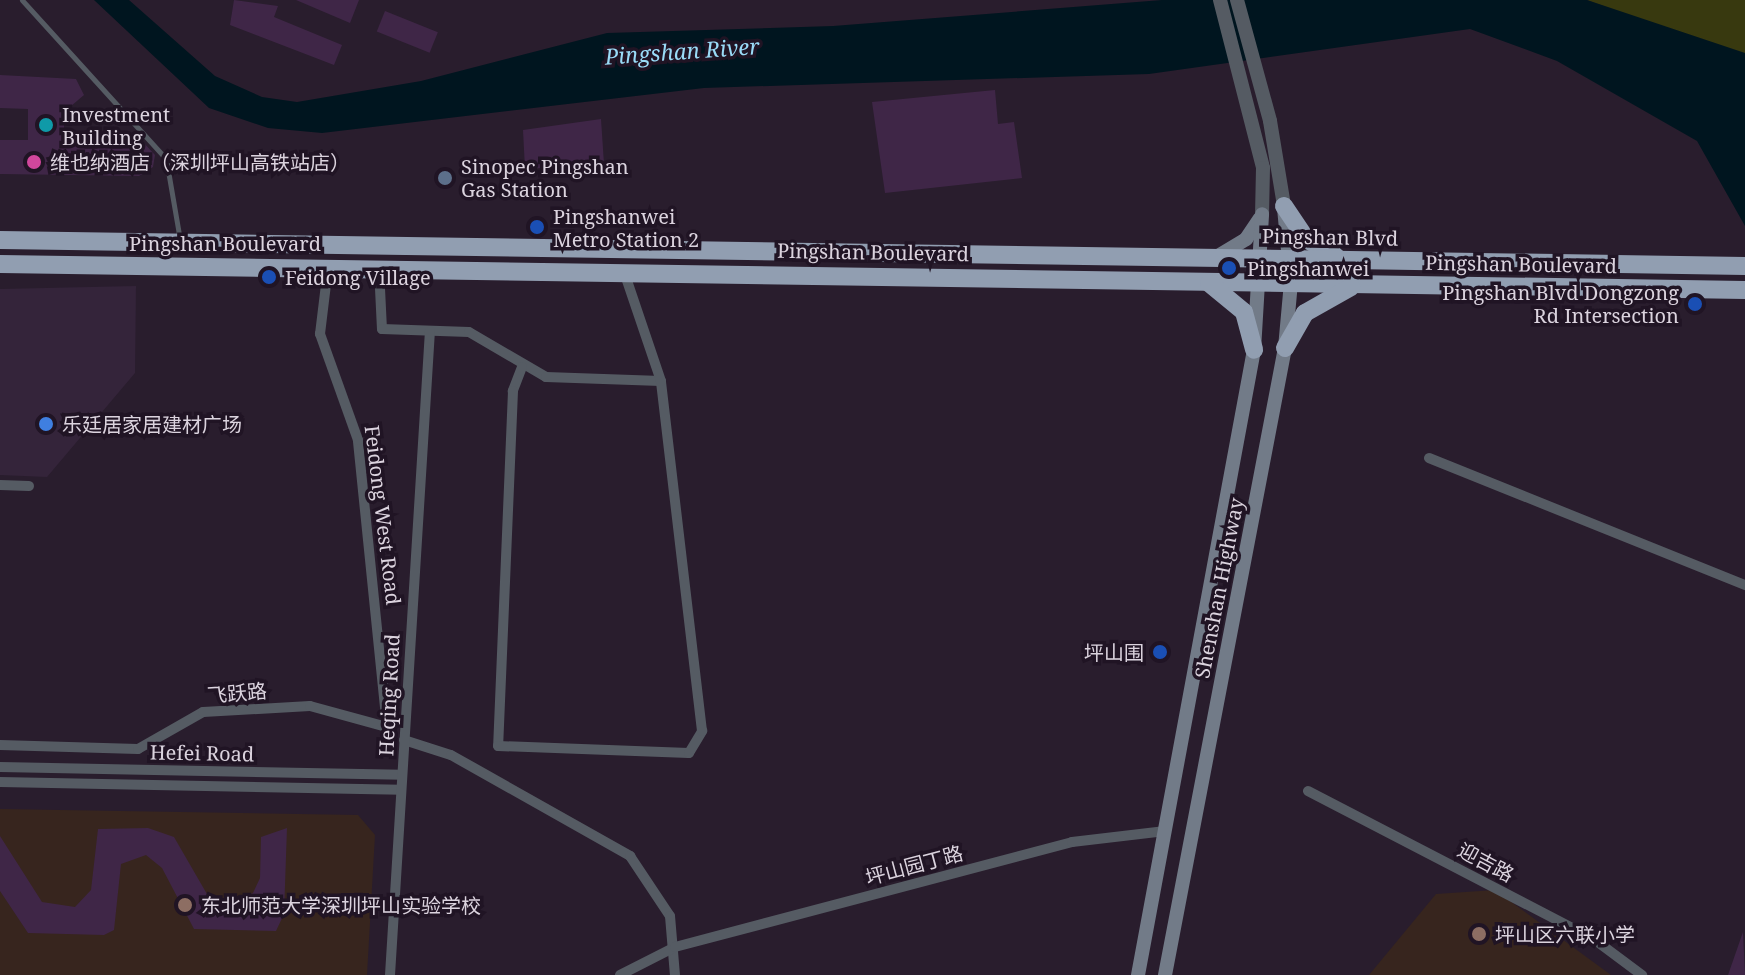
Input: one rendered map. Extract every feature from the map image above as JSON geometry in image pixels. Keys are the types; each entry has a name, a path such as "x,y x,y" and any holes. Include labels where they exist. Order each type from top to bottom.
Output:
{"highway":[{"path":"1284,206 1306,239 1341,259"},
{"name":"Pingshan Boulevard","path":"0,240 1154,256"},
{"name":"Pingshan Blvd","path":"1154,256 1745,266"},
{"name":"Pingshan Boulevard","path":"0,264 378,266 1745,290"},
{"path":"1195,280 1234,299 1254,350"},
{"path":"1285,348 1319,301 1369,283"}],"main road":[{"name":"Shenshan Highway","path":"1165,975 1285,348 1291,282 1284,206"},
{"name":"Shenshan Highway","path":"1138,975 1254,350 1261,281 1262,214"},
{"path":"1216,257 1246,239 1262,214"}],"street":[{"path":"1220,0 1263,168 1262,214"},
{"path":"1237,0 1256,67 1284,206"},
{"name":"Feidong West Road","path":"328,266 320,334 358,440 387,727"},
{"path":"378,266 382,329 485,338 522,367 546,377 661,381"},
{"path":"522,367 513,391 495,734 506,752 678,755 699,743 688,580 669,468 661,381 624,270"},
{"name":"Heqing Road","path":"390,975 430,331"},
{"path":"1429,458 1745,585"},
{"path":"0,485 29,486"},
{"name":"飞跃路","path":"0,745 138,749 203,712 310,706 387,727"},
{"path":"404,740 451,755 630,856 659,891 675,947 675,975"},
{"name":"Hefei Road","path":"0,767 402,775"},
{"name":"Hefei Road","path":"0,782 401,790"},
{"name":"迎吉路","path":"1308,791 1595,940 1642,975"},
{"name":"坪山园丁路","path":"620,975 675,947 1072,842 1165,831"}],"lane":[{"path":"22,0 166,159 180,241"}],"shaded area":[{"path":"1587,0 1745,0 1745,53 1722,51"},
{"name":"乐廷居家居建材广场","path":"136,286 135,373 47,477 0,475 0,289"},
{"name":"东北师范大学深圳坪山实验学校","path":"0,809 358,815 375,835 367,975 0,975"},
{"name":"坪山区六联小学","path":"1495,890 1611,975 1369,975 1436,894"}],"water":[{"name":"Pingshan River","path":"94,0 129,0 215,76 262,97 297,102 421,81 607,33 833,26 1162,0 1587,0 1745,53 1745,226 1697,141 1557,61 1470,29 1149,74 704,88 322,133 268,128 209,108"}],"building":[{"path":"234,0 278,6 274,17 342,45 334,65 230,25"},
{"path":"296,0 359,0 350,23"},
{"path":"385,11 438,32 430,53 377,31"},
{"name":"Investment Building","path":"0,75 76,79 84,95 64,112 64,141 143,142 155,155 153,167 139,176 0,174 0,140 28,140 28,109 0,108"},
{"path":"995,90 998,124 1014,122 1022,178 885,193 872,102"},
{"path":"601,119 604,164 525,169 523,130"},
{"path":"148,828 174,837 211,901 230,903 253,893 260,878 261,837 287,828 284,914 276,931 194,929 162,868 146,855 121,864 114,930 104,935 28,933 0,891 0,836 42,902 75,907 91,890 98,829"},
{"path":"1743,932 1745,975 1728,975"}],"place":[{"name":"Investment Building","path":"46,125"},
{"name":"维也纳酒店（深圳坪山高铁站店）","path":"34,162"},
{"name":"Sinopec Pingshan Gas Station","path":"445,178"},
{"name":"Pingshanwei Metro Station 2","path":"537,227"},
{"name":"Pingshanwei","path":"1229,268"},
{"name":"Feidong Village","path":"269,277"},
{"name":"Pingshan Blvd Dongzong Rd Intersection","path":"1695,304"},
{"name":"乐廷居家居建材广场","path":"46,424"},
{"name":"坪山围","path":"1160,652"},
{"name":"东北师范大学深圳坪山实验学校","path":"185,905"},
{"name":"坪山区六联小学","path":"1479,934"}]}
